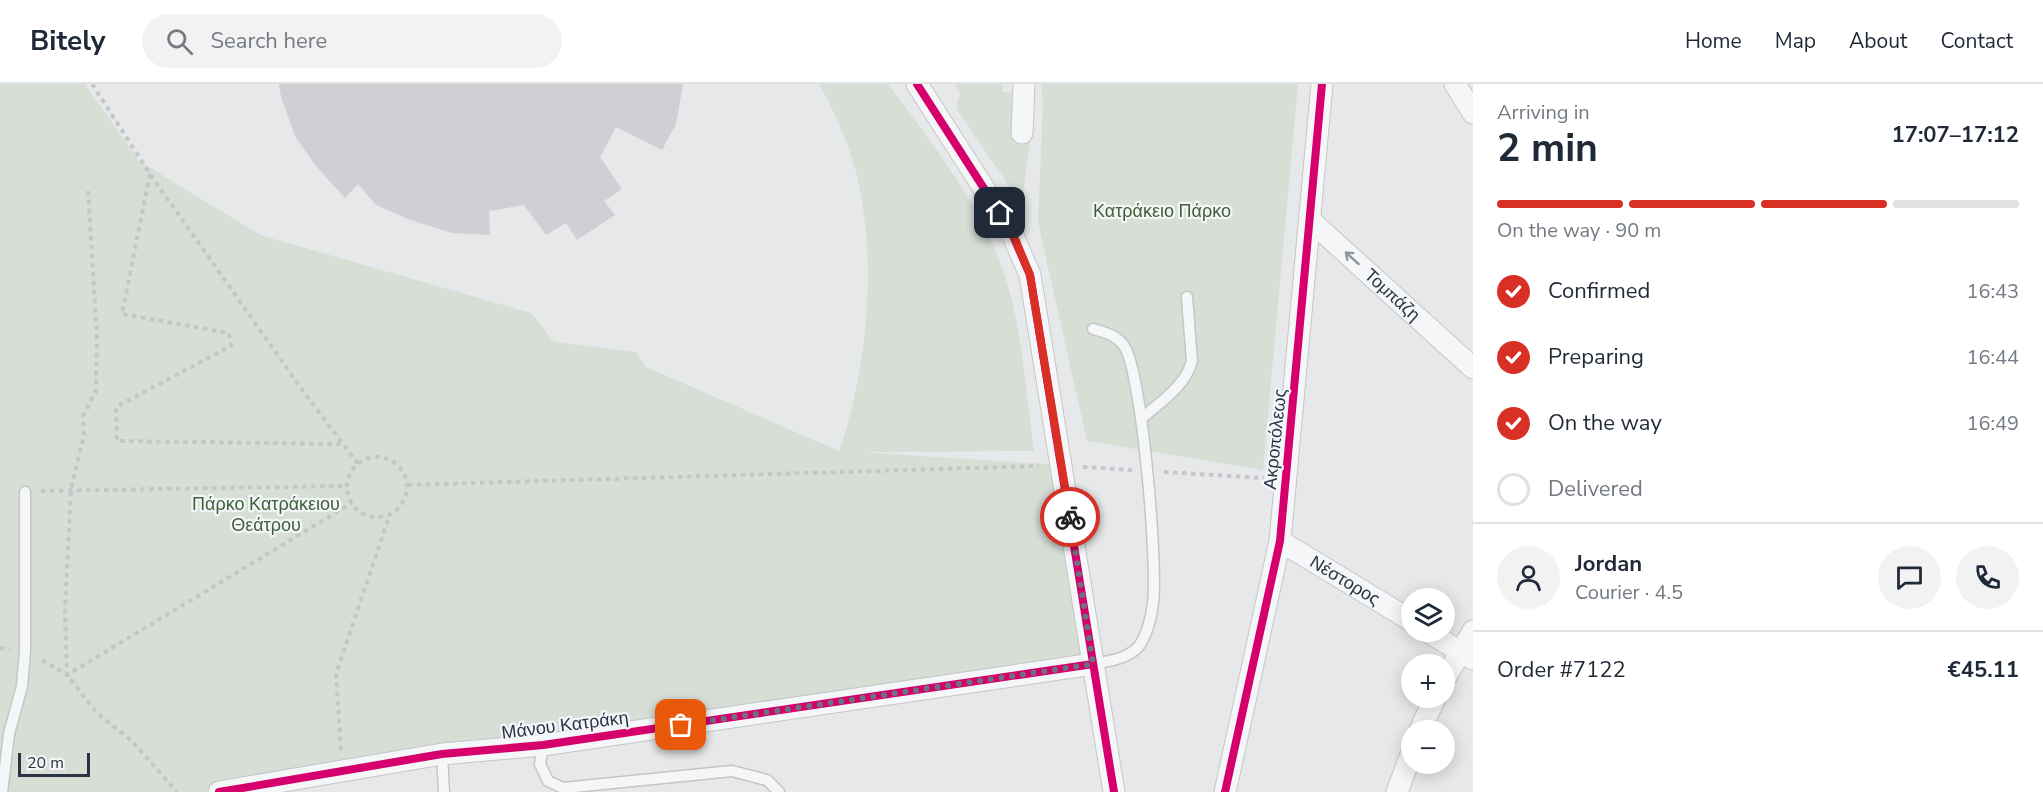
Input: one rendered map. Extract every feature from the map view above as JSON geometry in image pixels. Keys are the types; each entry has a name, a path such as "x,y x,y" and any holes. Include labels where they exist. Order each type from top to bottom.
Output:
{"street":[{"path":"917,84 1010,229 1026,262 1037,308 1114,792"},
{"path":"1022,133 1024,84"},
{"name":"Ακροπόλεως","path":"1225,792 1280,540 1322,84"},
{"path":"1455,84 1473,113"},
{"name":"Τομπάζη","path":"1311,221 1469,356"},
{"name":"Νέστορος","path":"1280,540 1401,614"},
{"path":"1455,668 1466,655 1473,631"},
{"path":"1445,642 1466,655"},
{"name":"Μάνου Κατράκη","path":"219,792 442,754 543,745 1093,664"},
{"path":"1397,792 1404,774"}],"lane":[{"path":"1141,419 1183,382 1189,371 1192,362 1187,297"},
{"path":"1093,329 1108,333 1125,346 1131,362 1141,419 1146,471 1152,538 1153,603 1145,633 1138,646 1124,657 1093,664"},
{"path":"2,792 9,734 22,686 25,651 25,492"},
{"path":"543,745 540,764 548,781 563,788 732,771 766,780 779,792"},
{"path":"442,754 444,792"}],"path":[{"path":"92,84 150,174 303,391 358,464"},
{"path":"150,174 122,314 229,333 231,346 116,408 117,441 344,444"},
{"path":"88,191 97,336 96,391 83,416 84,435 71,489 65,610 68,675 97,713 133,742 177,792"},
{"path":"375,457 393,461 400,467 408,485 402,504 390,514 376,517 366,515 352,503 347,486 351,472 358,464 375,457"},
{"path":"408,485 1061,465 1286,480"},
{"path":"25,492 71,489 347,486"},
{"path":"68,675 352,503"},
{"path":"343,771 336,674 390,514"}],"green space":[{"name":"Πάρκο Κατράκειου Θεάτρου","path":"0,84 85,84 139,161 260,235 531,313 554,342 636,352 646,367 839,451 849,420 862,353 868,281 867,246 864,213 851,156 837,119 819,84 888,84 959,183 989,236 1001,264 1018,332 1034,451 860,452 1061,465 1093,664 219,792 0,792"},
{"path":"954,84 1003,84 1002,92 1035,96 1022,205 956,108 960,93"},
{"name":"Κατράκειο Πάρκο","path":"1041,84 1298,84 1263,470 1087,441 1038,222 1043,103"}],"building":[{"path":"279,84 683,84 676,124 662,150 616,127 600,157 622,189 604,201 615,215 577,240 566,223 546,235 524,205 489,211 490,235 451,233 408,219 376,205 358,184 345,198 315,165 295,136 281,97"}],"cycle path":[{"path":"917,84 1010,229 1030,275 1114,792"},
{"path":"1225,792 1280,541 1322,84"},
{"path":"219,792 442,754 543,745 1093,664"}],"way so far":[{"path":"681,725 1093,664 1070,517"}],"route":[{"path":"1000,213 1016,241 1030,275 1070,517"}]}
